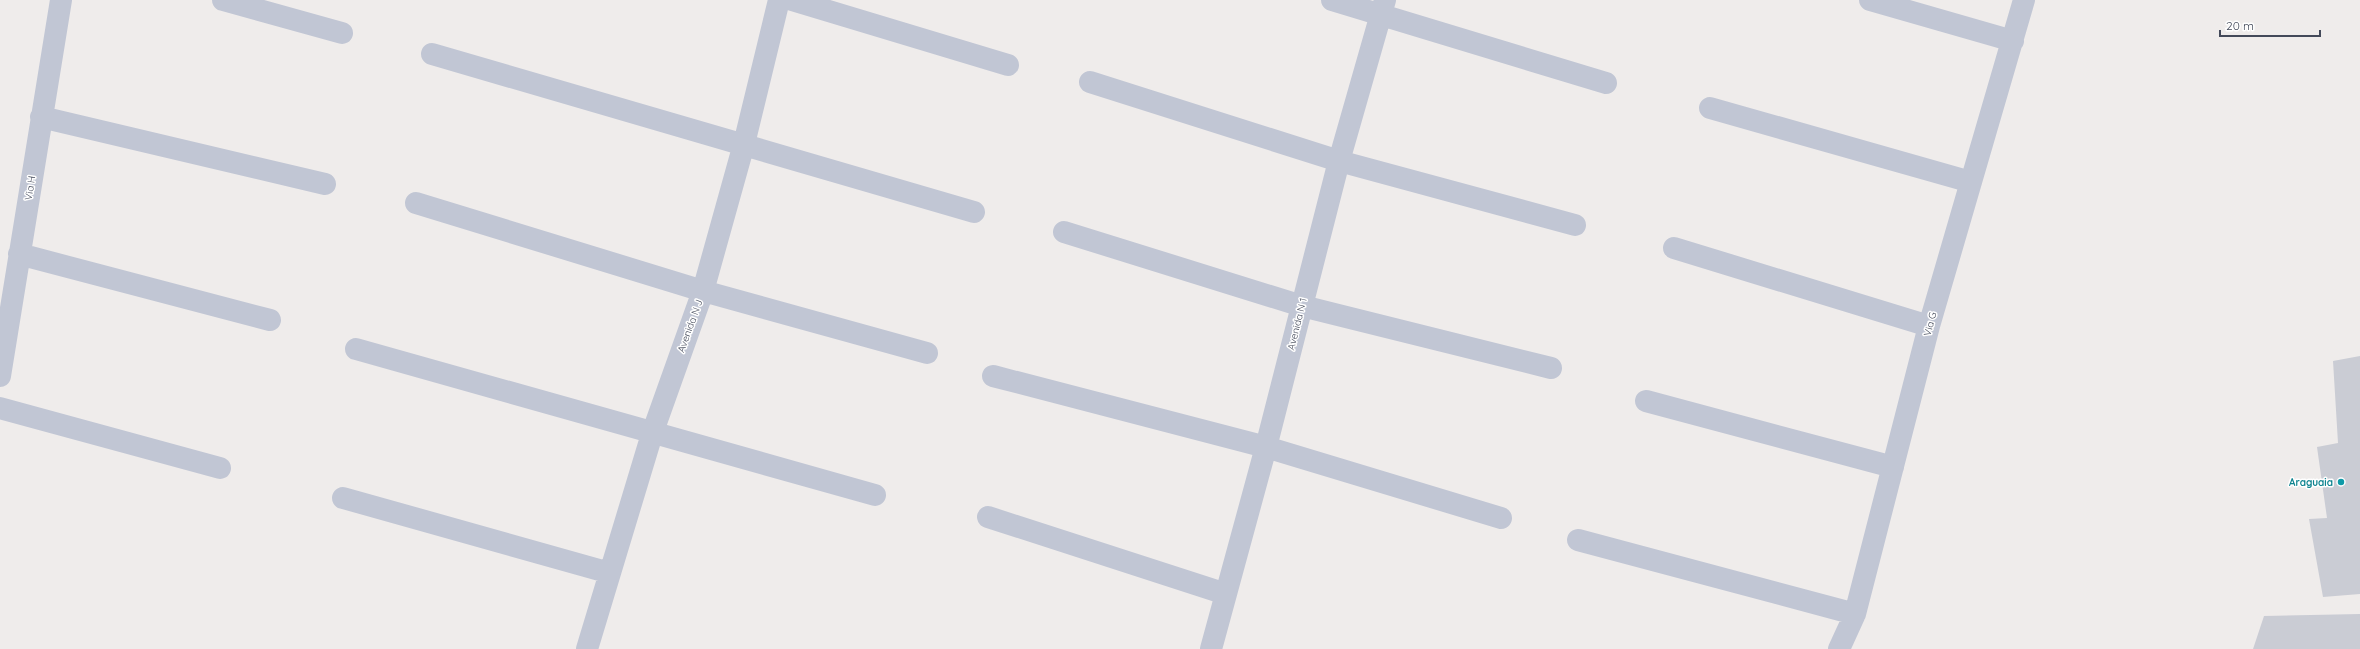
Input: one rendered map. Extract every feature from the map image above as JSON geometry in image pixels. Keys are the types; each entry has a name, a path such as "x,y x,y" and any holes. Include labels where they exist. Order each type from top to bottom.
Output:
{"street":[{"name":"Via H","path":"0,376 61,0"},
{"path":"223,0 342,34"},
{"name":"Avenida N J","path":"588,649 652,434 703,290 744,144 779,0"},
{"path":"792,0 1008,65"},
{"path":"1332,0 1383,7 1606,83"},
{"path":"1870,0 2013,41"},
{"name":"Via G","path":"1839,649 1854,614 1929,326 2024,0"},
{"name":"Avenida N 1","path":"1211,649 1266,447 1340,161 1383,7"},
{"path":"432,54 974,212"},
{"path":"1090,82 1340,161 1575,225"},
{"path":"1710,108 1971,182"},
{"path":"42,118 325,184"},
{"path":"416,203 703,290 927,353"},
{"path":"1064,232 1302,306 1551,368"},
{"path":"1674,248 1929,326"},
{"path":"19,254 270,320"},
{"path":"356,349 652,434 876,495"},
{"path":"993,376 1266,447 1501,518"},
{"path":"1646,401 1893,467"},
{"path":"0,408 220,468"},
{"path":"343,498 610,573"},
{"path":"988,517 1226,594"},
{"path":"1578,540 1854,614"}],"building":[{"name":"Araguaia","path":"2360,356 2360,594 2323,597 2309,519 2327,518 2317,447 2338,443 2333,361"},
{"path":"2360,614 2360,649 2253,649 2264,616"}],"place":[{"name":"Araguaia","path":"2341,482"}]}
